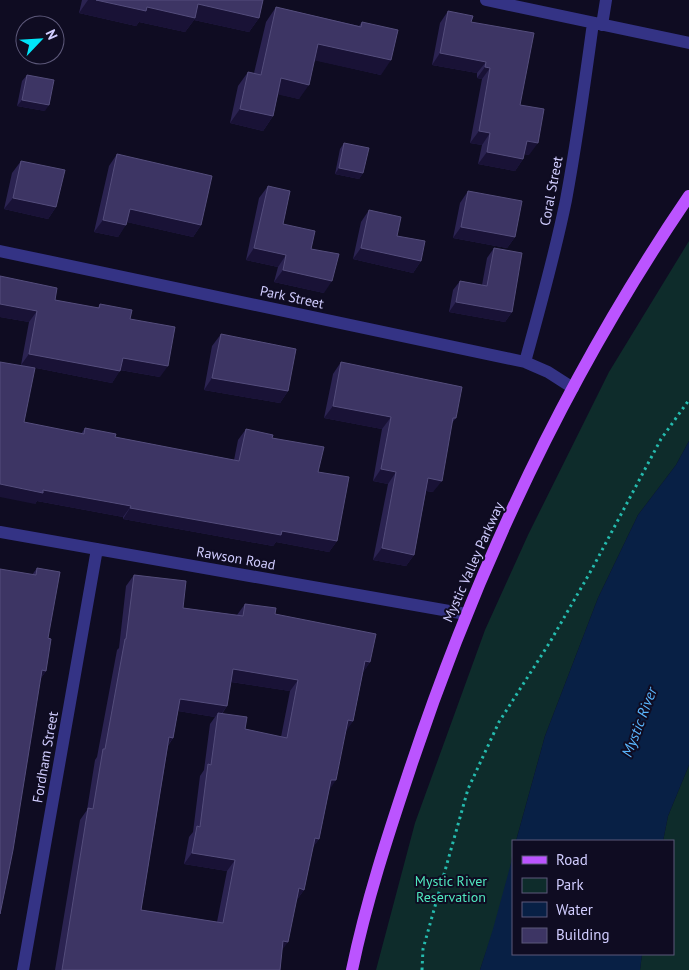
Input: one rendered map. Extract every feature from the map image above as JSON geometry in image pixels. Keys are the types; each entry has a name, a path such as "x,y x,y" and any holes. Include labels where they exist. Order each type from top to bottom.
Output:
{"main road":[{"name":"Mystic Valley Parkway","path":"352,970 375,877 400,798 430,709 466,614 500,536 573,388 648,260 689,196"}],"street":[{"path":"486,0 689,43"},
{"name":"Coral Street","path":"526,362 551,266 598,24 606,0"},
{"name":"Park Street","path":"0,250 526,362 548,372 573,388"},
{"name":"Rawson Road","path":"0,532 466,614"},
{"name":"Fordham Street","path":"23,970 97,549"}],"path":[{"path":"422,970 423,949 468,789 499,722 550,642 592,569 661,439 689,400"}],"green space":[{"name":"Mystic River Reservation","path":"689,241 689,441 676,465 638,515 598,598 545,736 516,840 512,840 512,856 506,889 480,970 376,970 415,823 485,630 528,535 609,372"},
{"path":"689,765 689,970 640,970 642,955 674,955 674,840 663,840 668,816"}],"water":[{"name":"Mystic River","path":"689,441 689,765 668,816 663,840 516,840 545,736 598,598 638,515 676,465"},
{"path":"512,860 512,955 642,955 640,970 480,970"}],"building":[{"path":"96,0 263,0 259,18 198,4 195,18 147,7 146,11"},
{"path":"276,7 361,27 362,22 398,30 391,60 318,44 309,85 281,78 273,116 240,109 248,72 261,75"},
{"path":"448,11 473,16 471,22 534,33 520,105 544,109 538,143 527,141 523,159 487,152 490,133 479,131 490,68 485,67 486,62 440,53"},
{"path":"27,75 54,80 49,105 22,100"},
{"path":"344,143 369,148 363,173 339,168"},
{"path":"117,154 212,176 201,225 130,209 126,225 103,220"},
{"path":"21,161 65,170 56,207 13,198"},
{"path":"268,186 290,191 283,224 315,231 311,249 339,254 332,281 283,270 286,255 254,248"},
{"path":"468,191 522,201 515,237 461,227"},
{"path":"369,210 401,217 397,236 425,241 421,261 361,248"},
{"path":"494,248 522,253 512,312 456,302 460,281 487,286"},
{"path":"0,276 57,288 55,300 99,308 100,304 132,310 130,319 175,327 168,366 123,358 120,371 29,354 37,311 0,304"},
{"path":"221,334 296,349 288,391 212,378"},
{"path":"0,362 35,368 24,422 84,434 85,428 116,434 115,437 239,461 246,429 273,435 272,438 324,447 318,472 349,477 337,541 282,531 281,535 130,508 131,506 43,490 43,493 0,484"},
{"path":"341,362 462,387 456,418 453,418 442,481 428,478 414,555 382,548 396,472 381,469 391,417 333,406"},
{"path":"37,568 60,572 48,638 51,639 46,671 42,670 13,850 0,914 0,569 36,575"},
{"path":"134,575 186,581 183,608 243,616 245,604 276,608 275,614 376,634 370,662 365,661 353,721 348,720 336,780 331,780 319,839 315,838 304,890 299,888 288,942 283,941 280,970 62,970 88,808 93,809 103,749 105,749 126,639","holes":["233,669 298,680 287,738 245,729 247,717 218,713 211,765 208,764 200,827 197,826 192,853 235,860 223,923 141,910 169,737 173,738 180,699 227,706"]}]}
